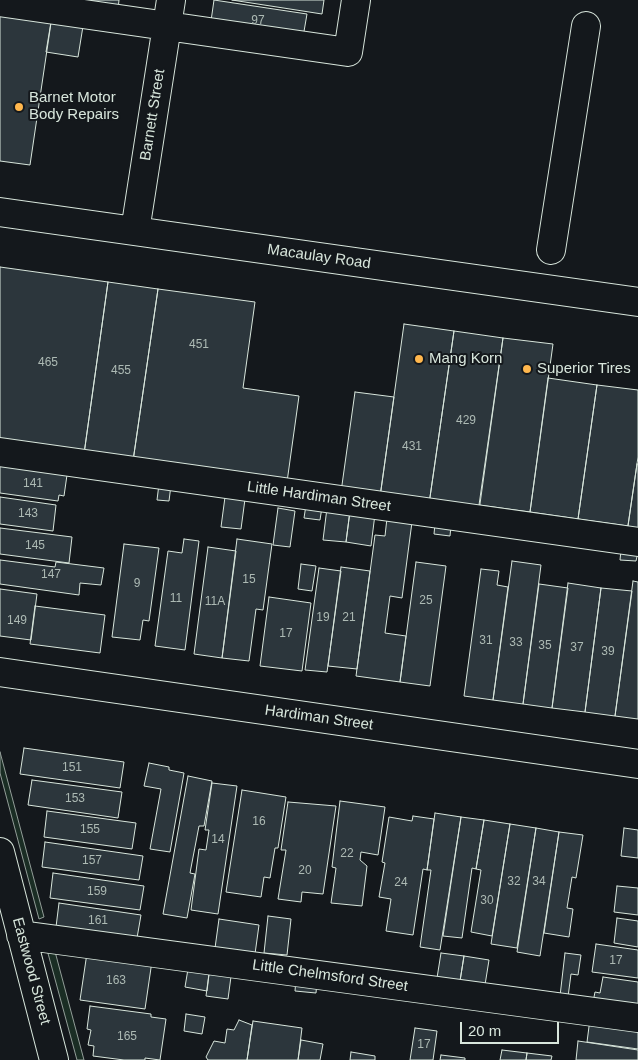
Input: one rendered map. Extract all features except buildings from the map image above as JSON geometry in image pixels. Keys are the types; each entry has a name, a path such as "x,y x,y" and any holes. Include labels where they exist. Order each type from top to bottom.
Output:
{"street":[{"path":"0,2 169,12 348,52 356,0"},
{"name":"Barnett Street","path":"135,231 169,12"},
{"path":"551,250 586,26"},
{"name":"Macaulay Road","path":"0,212 638,302"},
{"name":"Little Hardiman Street","path":"0,452 638,542"},
{"name":"Hardiman Street","path":"0,672 638,764"},
{"name":"Eastwood Street","path":"0,852 54,1060"},
{"name":"Little Chelmsford Street","path":"22,935 638,1018"}],"green space":[{"path":"0,752 44,917 39,919 0,773"},
{"path":"53,944 84,1060 77,1060 46,946"}],"place":[{"name":"Barnet Motor Body Repairs","path":"19,107"},
{"name":"Mang Korn","path":"419,359"},
{"name":"Superior Tires","path":"527,369"}]}
